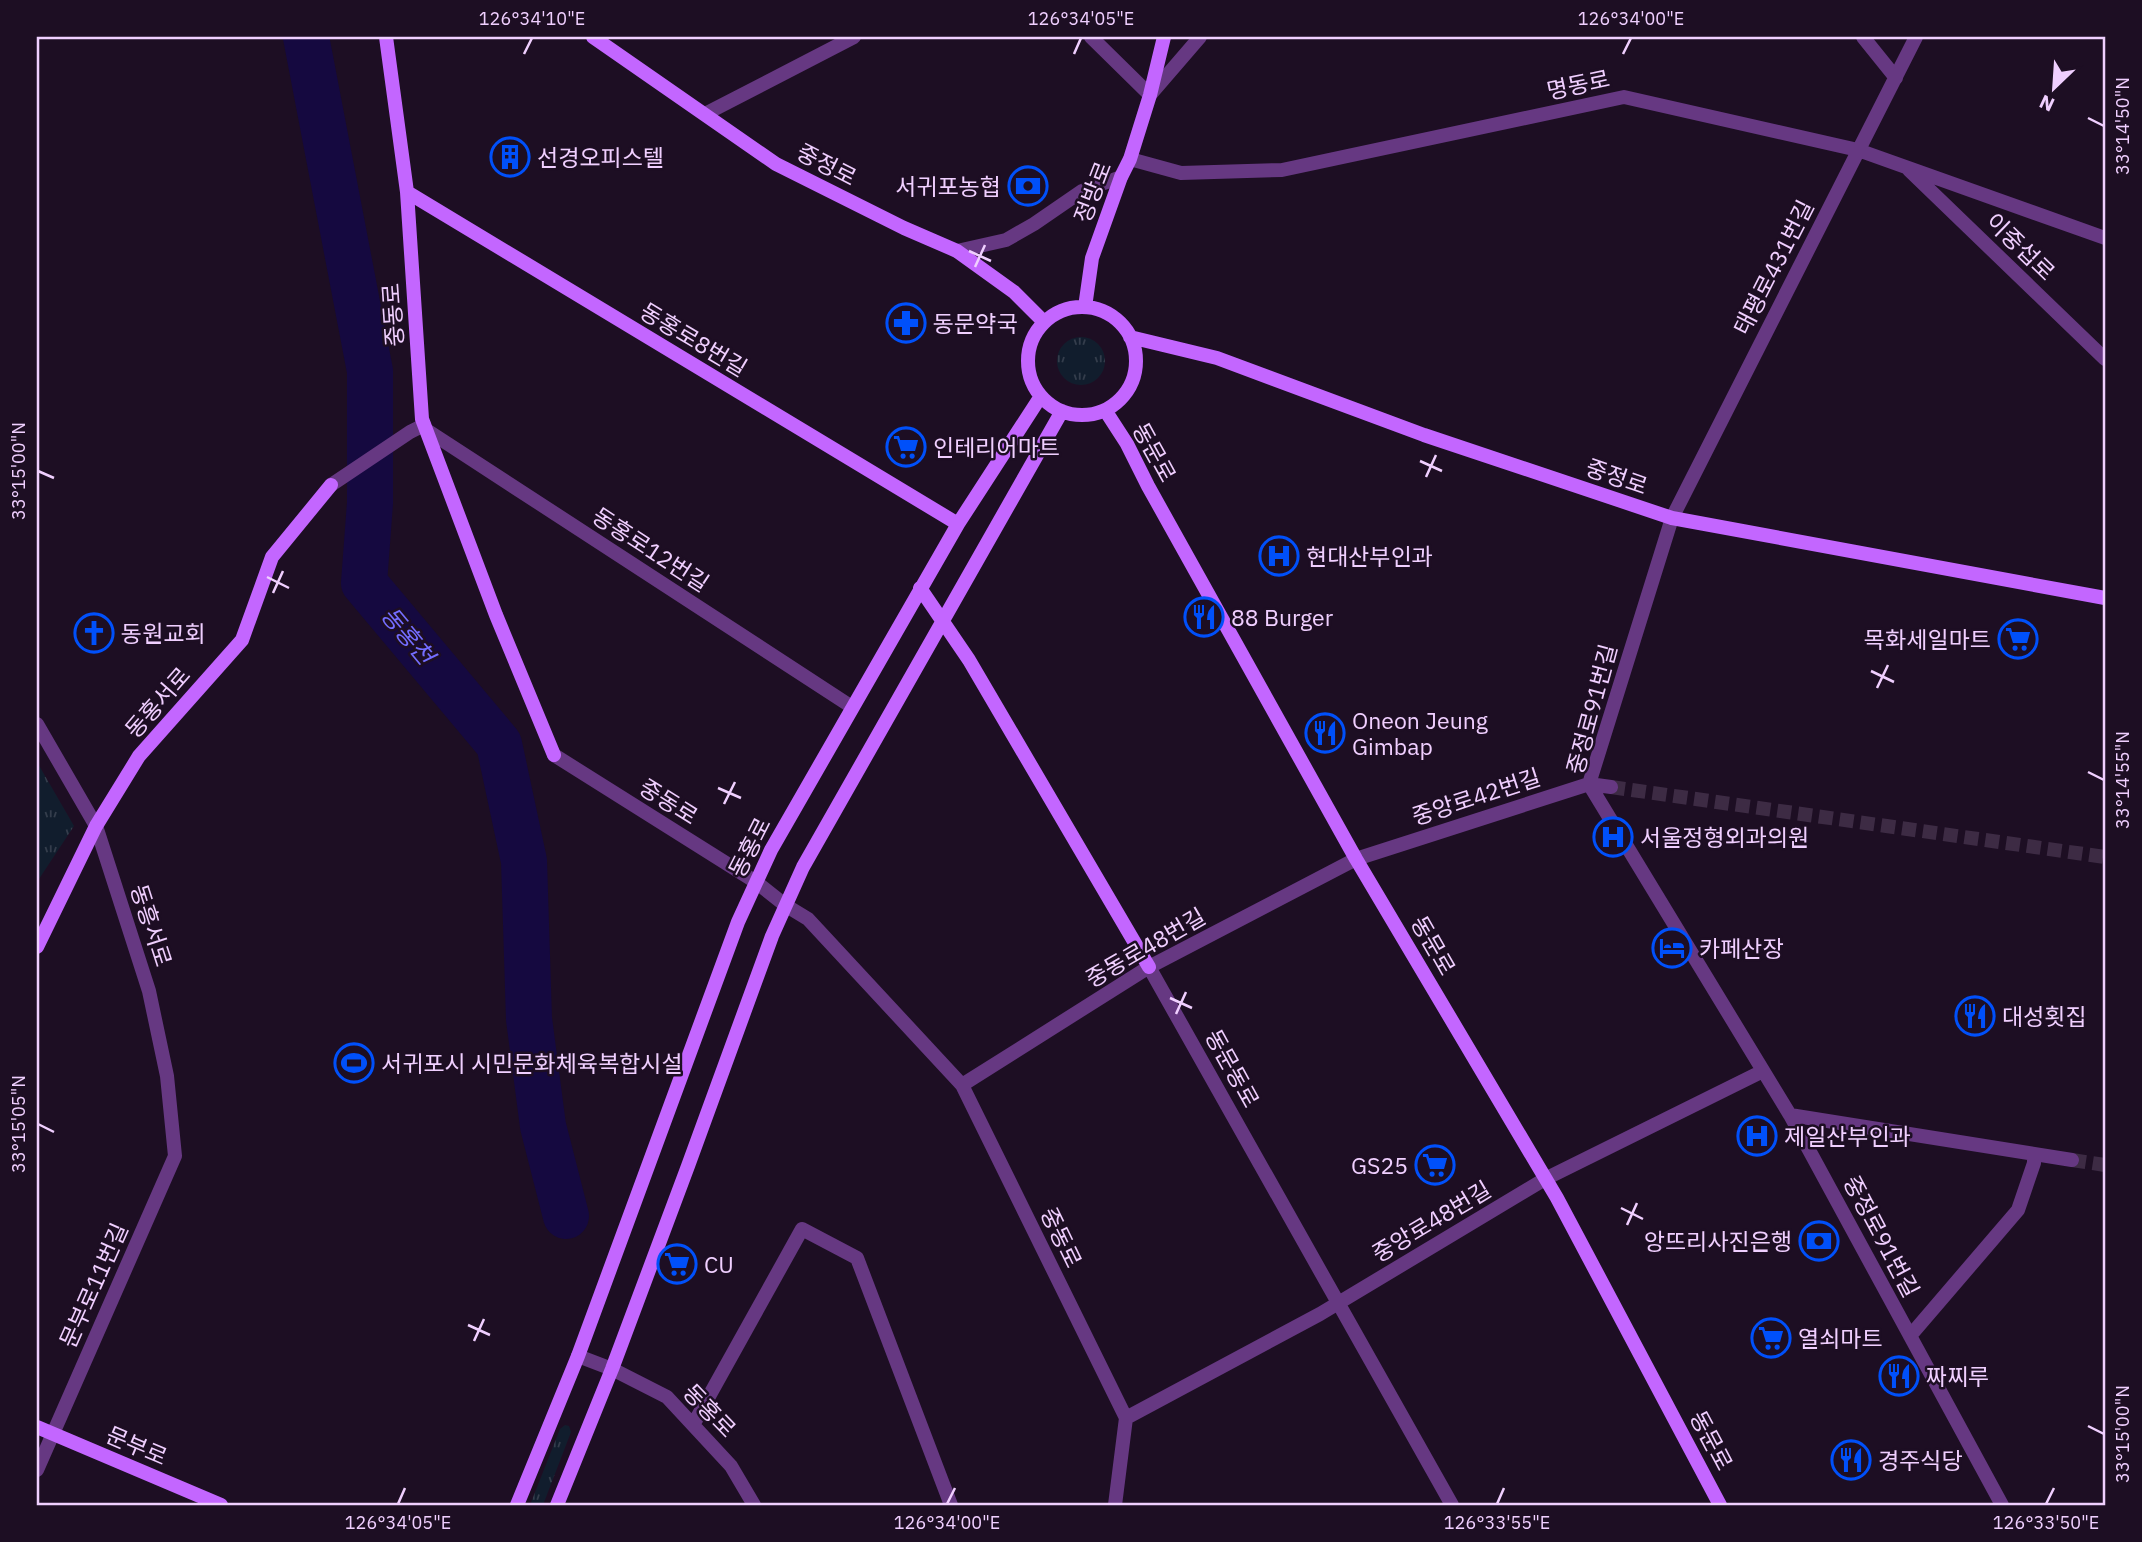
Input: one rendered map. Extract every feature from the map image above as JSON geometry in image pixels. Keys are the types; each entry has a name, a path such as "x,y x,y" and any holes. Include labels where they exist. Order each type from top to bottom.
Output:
{"main road":[{"name":"중동로","path":"386,37 407,192 422,419 496,615 554,755"},
{"name":"중정로","path":"593,37 776,164 904,228 957,251 1014,292 1044,323"},
{"name":"정방로","path":"1085,307 1092,258 1130,159 1164,37"},
{"name":"동홍로8번길","path":"407,192 957,524"},
{"path":"1085,307 1115,318 1130,337 1136,359 1134,375 1123,396 1105,410 1079,415 1054,408 1041,396 1029,372 1028,354 1034,337 1044,323 1066,310 1085,307"},
{"name":"중정로","path":"1130,337 1217,358 1424,435 1672,519 2105,598"},
{"name":"동홍로","path":"517,1505 578,1356 738,922 771,850 957,524 1041,396"},
{"name":"동문로","path":"1105,410 1127,444 1356,859 1557,1198 1720,1505"},
{"path":"557,1505 612,1369 785,905 803,867 1062,411"},
{"name":"동홍서로","path":"37,947 96,826 139,756 242,639 272,556 331,485"},
{"name":"동문동로","path":"920,588 969,660 1149,967"},
{"name":"문부로","path":"37,1427 221,1505"}],"street":[{"path":"705,114 854,37"},
{"path":"1091,37 1150,95 1200,37"},
{"path":"1863,37 1896,78"},
{"name":"태평로431번길","path":"1672,519 1916,37"},
{"name":"명동로","path":"1130,159 1181,173 1282,170 1624,97 1858,150 2105,238"},
{"name":"이중섭로","path":"1906,167 2105,359"},
{"path":"957,251 1006,240 1082,191 1121,177"},
{"name":"동홍서로","path":"331,485 410,432 424,427"},
{"name":"동홍로12번길","path":"424,427 852,707"},
{"name":"중정로91번길","path":"1672,519 1589,784 1790,1115 2002,1505"},
{"name":"동흥서로","path":"37,724 96,826 149,990 167,1076 175,1156"},
{"name":"중동로","path":"554,755 756,882 808,919 962,1085 1126,1418"},
{"name":"중앙로42번길","path":"1356,859 1589,784 1611,787"},
{"name":"중동로48번길","path":"962,1085 1149,967 1356,859"},
{"name":"동문동로","path":"1149,967 1452,1505"},
{"name":"중앙로48번길","path":"1126,1418 1339,1303 1545,1179 1763,1071"},
{"path":"1790,1115 2072,1160"},
{"name":"중정로91번길","path":"1910,1336 2018,1210 2034,1163 2034,1154"},
{"name":"문부로11번길","path":"37,1470 175,1156"},
{"path":"693,1425 802,1229 857,1258 951,1505"},
{"name":"동홍로","path":"578,1356 612,1369 667,1397 731,1466 754,1505"},
{"path":"1115,1505 1126,1418"}],"green space":[{"path":"1081,337 1098,344 1105,361 1098,378 1081,385 1064,378 1057,361 1064,344"},
{"path":"37,762 74,826 37,882"},
{"path":"565,1425 569,1426 571,1432 543,1505 530,1505 560,1429"}],"waterway":[{"name":"동홍천","path":"306,37 370,371 370,503 364,583 499,744 524,861 529,1019 543,1126 566,1216"}],"tunnel":[{"path":"1611,787 2105,857"},
{"path":"2072,1160 2105,1165"}],"place":[{"name":"선경오피스텔","path":"510,157"},
{"name":"서귀포농협","path":"1028,186"},
{"name":"동문약국","path":"906,323"},
{"name":"인테리어마트","path":"906,447"},
{"name":"현대산부인과","path":"1279,556"},
{"name":"88 Burger","path":"1204,617"},
{"name":"동원교회","path":"94,633"},
{"name":"목화세일마트","path":"2018,639"},
{"name":"Oneon Jeung Gimbap","path":"1325,733"},
{"name":"서울정형외과의원","path":"1613,837"},
{"name":"카페산장","path":"1672,948"},
{"name":"대성횟집","path":"1975,1016"},
{"name":"서귀포시 시민문화체육복합시설","path":"354,1063"},
{"name":"제일산부인과","path":"1757,1136"},
{"name":"GS25","path":"1435,1165"},
{"name":"앙뜨리사진은행","path":"1819,1241"},
{"name":"CU","path":"677,1264"},
{"name":"열쇠마트","path":"1771,1338"},
{"name":"짜찌루","path":"1899,1376"},
{"name":"경주식당","path":"1851,1460"}]}
